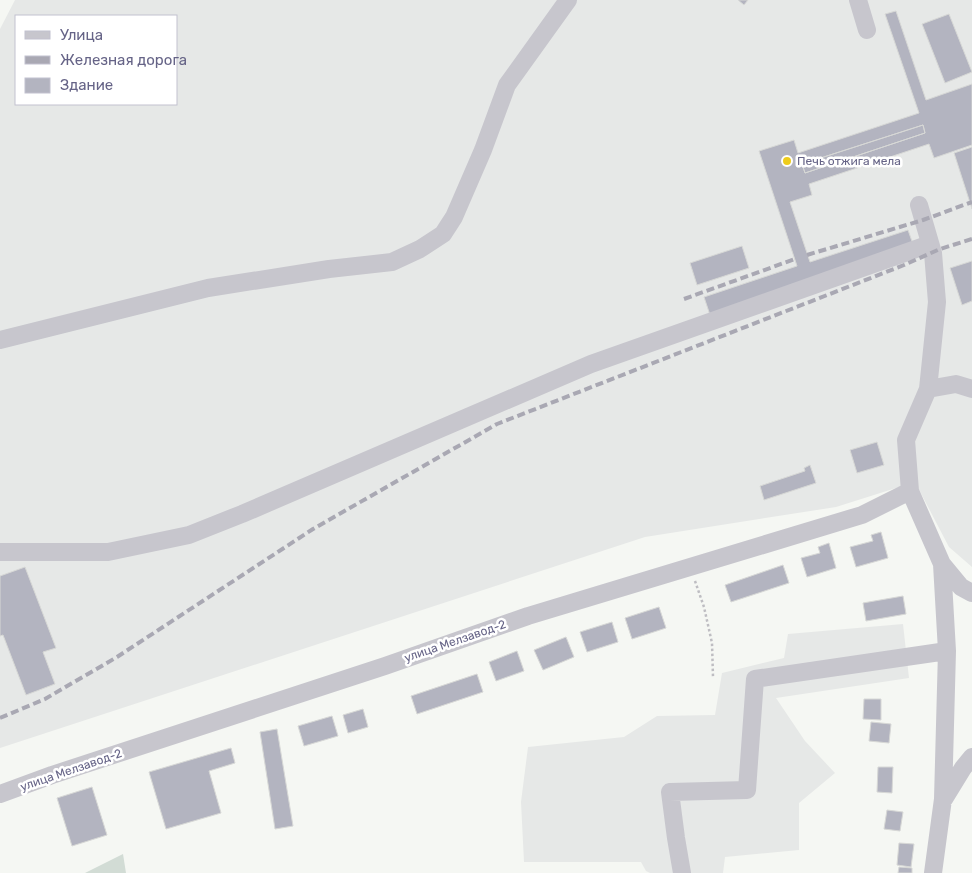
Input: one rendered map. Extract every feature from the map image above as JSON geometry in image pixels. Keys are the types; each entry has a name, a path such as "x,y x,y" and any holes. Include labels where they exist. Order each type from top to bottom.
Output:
{"street":[{"path":"0,340 208,288 329,269 392,262 420,249 442,234 454,217 506,85 568,0"},
{"path":"858,0 867,30"},
{"path":"919,206 933,253 937,302 928,388 906,440 910,491 942,564 961,587 972,594"},
{"path":"0,552 108,552 189,535 590,364 930,244"},
{"path":"928,388 956,384 972,389"},
{"name":"улица Мелзавод-2","path":"0,794 52,775 386,666 528,616 862,514 910,491"},
{"path":"933,873 943,799 947,651 942,564"},
{"path":"682,873 670,792 747,790 755,679 947,651"},
{"path":"943,799 972,757"}],"path":[{"path":"693,565 694,579 704,607 712,644 713,677"}],"shaded area":[{"path":"15,0 972,0 972,567 949,547 915,482 836,507 645,537 0,748 0,29"},
{"path":"903,624 909,678 776,698 805,741 835,773 799,803 799,850 725,857 723,873 650,873 646,871 641,862 524,862 521,802 528,747 624,737 657,716 715,715 722,673 784,658 788,634"},
{"path":"123,854 126,873 85,873"}],"building":[{"path":"738,0 748,0 744,5"},
{"name":"Печь отжига мела","path":"896,11 926,100 972,84 972,145 934,158 929,144 809,184 812,195 790,202 810,262 908,230 914,247 710,315 704,297 797,266 759,151 794,140 798,153 919,113 885,14","holes":["923,125 925,133 805,173 802,164"]},
{"path":"949,14 972,72 945,83 922,24"},
{"name":"Печь отжига мела","path":"923,125 925,133 805,173 802,164"},
{"path":"972,147 972,209 954,153"},
{"path":"742,246 749,268 697,285 690,263"},
{"path":"972,261 972,301 962,305 950,268"},
{"path":"877,442 884,465 857,473 850,450"},
{"path":"810,465 816,483 764,500 760,486 805,471 804,468"},
{"path":"881,532 888,558 856,567 850,547 873,541 871,535"},
{"path":"829,543 836,568 807,577 801,558 820,553 818,547"},
{"path":"783,565 789,583 731,602 725,585"},
{"path":"25,567 56,648 43,652 55,684 26,695 3,635 0,636 0,576"},
{"path":"903,596 906,614 866,621 863,603"},
{"path":"659,607 666,628 632,639 625,618"},
{"path":"612,622 618,642 587,652 580,632"},
{"path":"566,637 574,657 543,670 534,650"},
{"path":"517,651 524,671 496,681 489,662"},
{"path":"477,674 483,692 417,714 411,696"},
{"path":"864,699 881,699 881,720 863,719"},
{"path":"363,709 368,727 348,733 343,715"},
{"path":"332,716 338,736 304,746 298,726"},
{"path":"871,722 891,724 889,743 869,741"},
{"path":"277,729 293,826 275,829 260,732"},
{"path":"231,748 235,763 209,771 221,813 166,829 149,772"},
{"path":"878,767 893,767 892,793 877,792"},
{"path":"92,787 107,835 72,846 57,798"},
{"path":"887,810 903,812 900,831 884,829"},
{"path":"899,843 914,844 911,867 897,865"},
{"path":"899,867 912,868 912,873 898,873"}],"railway":[{"path":"807,255 923,220 972,202"},
{"path":"0,718 45,699 117,657 313,529 497,424 904,265 940,249 972,239"},
{"path":"684,299 795,259"}],"place":[{"name":"Печь отжига мела","path":"787,161"}]}
